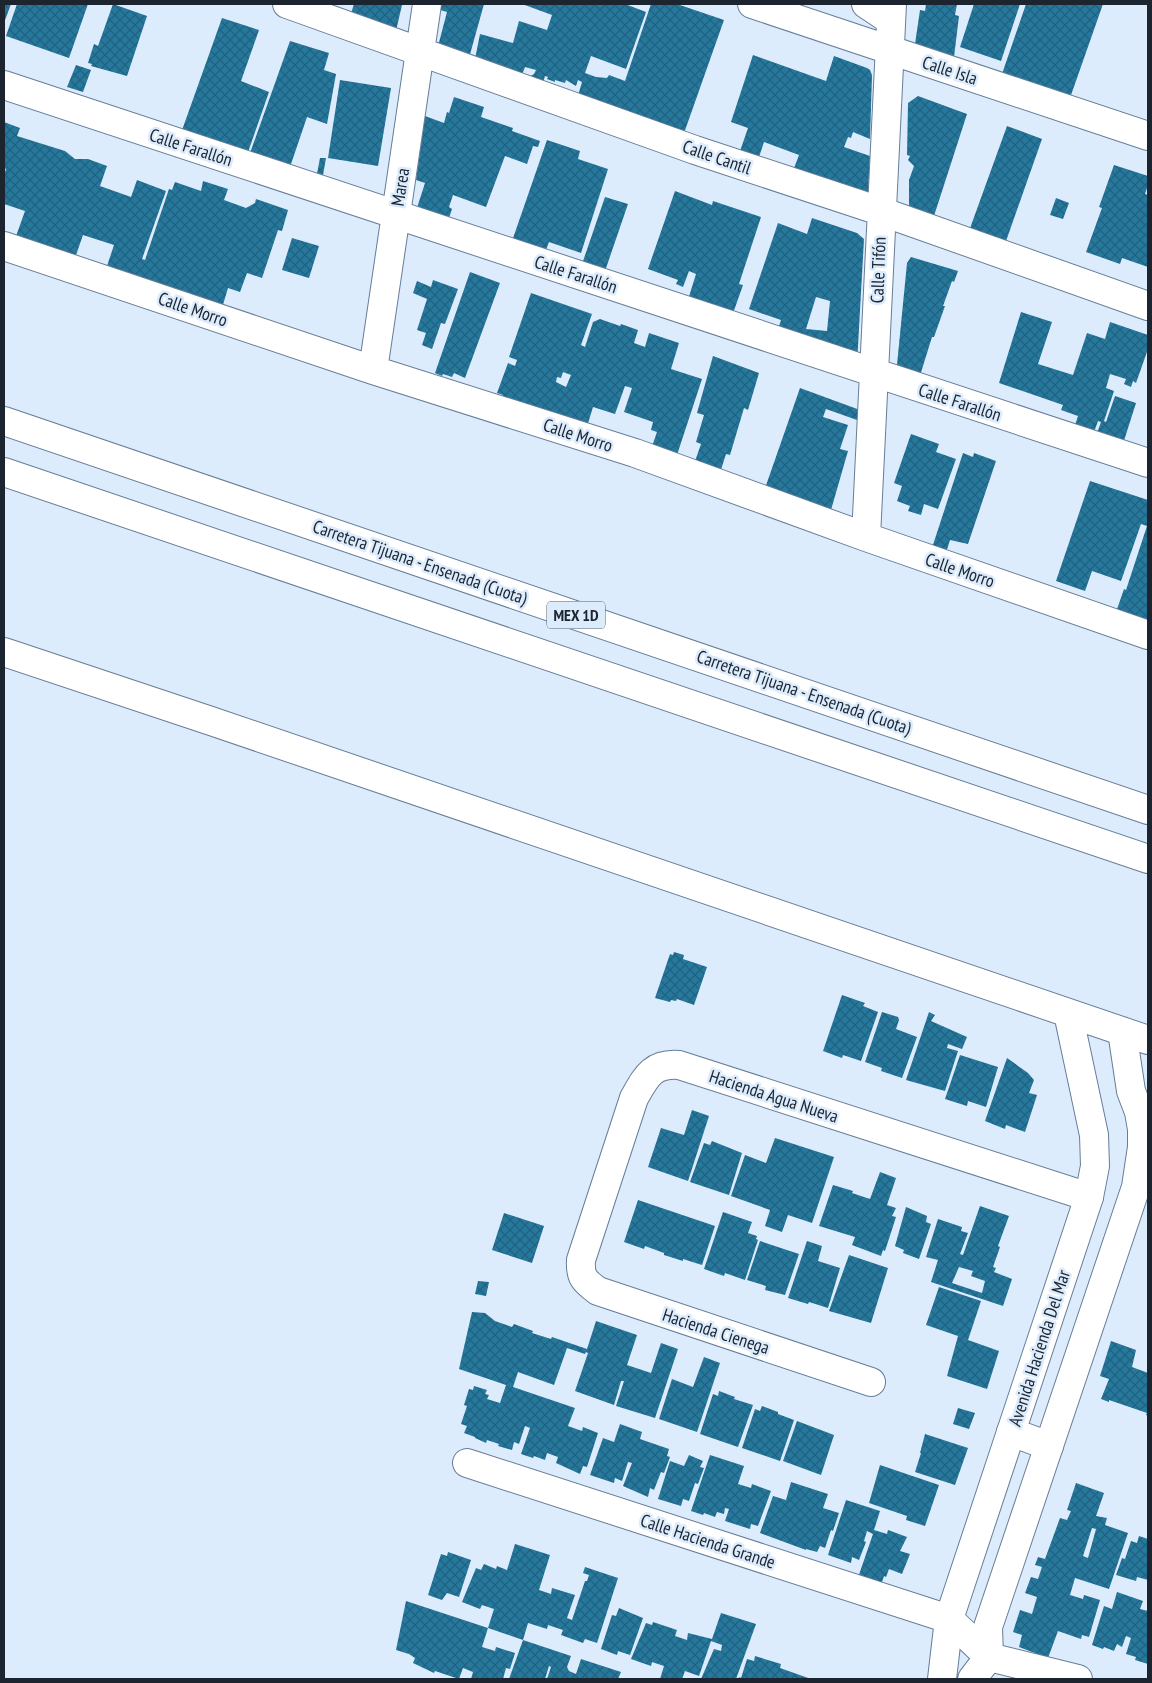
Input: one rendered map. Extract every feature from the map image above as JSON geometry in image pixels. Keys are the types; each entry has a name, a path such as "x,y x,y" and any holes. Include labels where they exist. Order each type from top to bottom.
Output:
{"main road":[{"name":"Calle Cantil","path":"287,4 695,150 880,211 1148,306"},
{"name":"Marea","path":"374,370 426,4"},
{"name":"Calle Isla","path":"752,4 1148,136"},
{"path":"866,4 891,12"},
{"name":"Calle Tifón","path":"866,537 880,211 891,12"},
{"name":"Calle Farallón","path":"4,85 1148,463"},
{"name":"Calle Morro","path":"4,246 374,370 635,453 866,537 1148,635"},
{"name":"Carretera Tijuana - Ensenada (Cuota)","path":"4,422 1148,810"},
{"name":"MEX 1D","path":"4,472 1148,859"},
{"path":"4,652 211,720 1148,1040"},
{"name":"Avenida Hacienda Del Mar","path":"942,1679 949,1619 1089,1197 1095,1166 1094,1135 1068,1013"},
{"path":"972,1679 988,1657 988,1627 1136,1186 1142,1146 1142,1129 1139,1112 1131,1091 1122,1031"},
{"name":"Hacienda Agua Nueva","path":"581,1260 634,1098 644,1080 656,1069 666,1064 679,1066 1089,1197"},
{"name":"Hacienda Cienega","path":"581,1260 580,1270 582,1278 598,1291 871,1382"},
{"path":"1011,1432 1049,1446"},
{"name":"Calle Hacienda Grande","path":"467,1463 949,1619"},
{"path":"949,1619 988,1657 1078,1679"}],"building":[{"path":"4,4 11,4 4,23"},
{"path":"17,4 88,4 69,58 6,36"},
{"path":"113,4 147,16 127,76 91,66 92,64 88,63 94,44 98,46"},
{"path":"354,4 402,5 395,35 349,20"},
{"path":"441,4 484,4 469,58 437,50 447,12 440,10"},
{"path":"522,4 625,4 646,12 626,69 591,56 585,73 607,78 609,75 625,81 651,4 677,4 724,20 683,136 577,99 582,82 578,80 576,86 566,80 565,83 555,80 555,82 547,79 548,77 545,76 543,83 529,77 536,70 525,67 520,80 474,64 480,34 513,43 519,21 547,30 552,15"},
{"path":"926,4 957,4 955,15 959,16 954,57 915,44 920,10 925,11"},
{"path":"974,4 1020,4 1001,61 960,47"},
{"path":"1026,4 1103,4 1070,98 1002,74"},
{"path":"222,18 259,30 241,81 269,92 247,155 181,133"},
{"path":"290,41 329,53 324,70 336,74 327,124 307,117 291,164 287,170 249,156"},
{"path":"753,55 826,81 834,56 870,70 872,75 870,139 853,132 851,138 848,137 844,147 870,156 868,194 793,171 799,155 764,142 758,160 739,154 748,128 731,122"},
{"path":"76,65 91,70 83,92 67,87"},
{"path":"340,80 391,88 378,166 328,158"},
{"path":"918,96 967,114 933,219 909,210 909,180 914,166 908,160 910,156 907,155 908,103"},
{"path":"454,97 484,107 481,117 513,128 512,131 540,141 538,147 533,146 527,164 505,156 486,207 453,195 449,207 452,209 447,224 415,214 425,183 416,180 425,116 444,123"},
{"path":"4,122 20,128 17,136 65,151 75,159 88,159 107,166 100,186 131,197 137,180 166,191 142,259 145,260 169,189 172,190 175,182 201,191 203,181 228,189 224,200 246,208 255,203 256,199 288,210 282,231 278,230 262,278 247,273 240,292 228,288 222,308 106,269 114,245 83,235 75,258 15,239 25,211 4,204 4,175 6,169 4,168"},
{"path":"1007,126 1042,139 1005,244 969,231"},
{"path":"547,140 580,151 578,159 608,169 581,253 549,242 544,255 511,244"},
{"path":"320,158 326,158 322,181 316,179"},
{"path":"1114,165 1148,176 1145,194 1148,195 1148,267 1122,258 1120,264 1086,252 1102,208 1099,207"},
{"path":"675,191 712,205 713,201 761,217 739,284 743,285 731,319 687,303 696,274 689,271 683,287 676,284 678,280 648,269"},
{"path":"605,197 628,204 604,274 581,267"},
{"path":"1056,198 1069,203 1063,219 1050,215"},
{"path":"812,218 857,233 864,239 857,364 776,335 781,320 749,309 778,223 807,234","holes":["816,297 830,301 827,331 806,329"]},
{"path":"292,238 319,246 309,278 282,270"},
{"path":"911,257 958,271 954,282 952,281 918,382 896,375 907,263"},
{"path":"470,272 500,283 465,378 454,373 452,377 443,374 442,376 435,373"},
{"path":"433,280 458,289 445,324 441,323 432,349 422,345 426,333 417,330 427,299 413,293 417,281 431,287"},
{"path":"531,293 592,314 581,345 585,347 593,322 600,319 638,330 634,343 645,347 649,333 679,343 671,369 702,379 674,464 649,455 657,432 651,430 653,422 624,412 632,388 625,386 615,414 593,407 585,433 500,404 503,395 497,393 508,363 515,366 517,360 509,357","holes":["563,372 571,375 566,387 556,382 557,377 561,378"]},
{"path":"1021,312 1052,322 1038,364 1073,375 1087,333 1105,339 1110,322 1148,335 1148,349 1136,383 1133,381 1131,387 1124,384 1126,379 1110,374 1106,388 1114,391 1104,421 1106,422 1115,396 1136,403 1121,450 1096,436 1101,422 1098,421 1093,435 1074,428 1078,416 1061,410 1063,405 999,383"},
{"path":"713,356 759,373 748,410 744,408 730,455 726,454 719,476 693,467 701,444 696,442 704,415 697,413"},
{"path":"800,388 860,410 857,420 826,409 823,417 848,425 840,449 848,451 829,517 763,494"},
{"path":"911,434 939,444 936,452 956,459 938,509 924,504 921,515 908,511 910,506 897,501 902,486 894,483"},
{"path":"963,453 973,457 974,453 996,461 968,544 950,540 945,556 931,551"},
{"path":"1090,481 1148,500 1148,627 1115,615 1124,589 1126,590 1147,526 1141,524 1121,581 1092,571 1085,591 1056,581"},
{"path":"674,952 684,955 683,959 707,967 694,1005 677,999 670,1002 655,998 670,954 673,955"},
{"path":"842,995 865,1003 863,1006 878,1012 861,1061 843,1055 842,1058 823,1051"},
{"path":"882,1012 898,1017 896,1029 917,1037 902,1078 881,1071 882,1068 865,1062"},
{"path":"929,1012 935,1015 931,1021 967,1037 962,1049 948,1044 947,1048 958,1051 945,1091 906,1080"},
{"path":"960,1055 998,1067 986,1107 968,1101 967,1106 945,1099"},
{"path":"1007,1058 1028,1073 1034,1080 1029,1093 1037,1095 1025,1132 1006,1125 1005,1129 985,1121"},
{"path":"692,1110 709,1116 688,1181 648,1167 661,1128 684,1135"},
{"path":"775,1138 834,1157 812,1223 788,1215 782,1232 765,1226 770,1210 731,1196 745,1155 766,1163"},
{"path":"712,1141 742,1153 729,1195 690,1182 704,1143 710,1145"},
{"path":"880,1172 896,1178 887,1205 896,1208 892,1216 896,1217 885,1251 883,1250 881,1256 852,1245 855,1237 819,1226 833,1185 870,1199"},
{"path":"638,1200 715,1226 702,1265 664,1255 664,1253 645,1246 644,1249 624,1242"},
{"path":"980,1206 1009,1216 998,1246 1000,1247 993,1267 996,1268 994,1272 1012,1279 1003,1306 931,1282 938,1260 926,1257 938,1219 962,1227 961,1231 968,1233 960,1254 963,1255","holes":["959,1267 973,1271 971,1276 985,1281 982,1293 952,1283"]},
{"path":"906,1207 927,1216 926,1222 931,1224 919,1259 903,1253 904,1250 895,1246"},
{"path":"723,1212 752,1222 748,1233 757,1236 756,1239 758,1240 745,1280 725,1273 724,1276 704,1269"},
{"path":"504,1213 544,1226 532,1263 492,1250"},
{"path":"760,1241 799,1254 785,1295 765,1290 766,1286 747,1280"},
{"path":"807,1241 822,1246 818,1261 840,1268 828,1308 788,1298"},
{"path":"849,1255 888,1268 871,1323 829,1311"},
{"path":"478,1281 489,1282 486,1296 475,1294"},
{"path":"939,1287 981,1301 968,1340 999,1351 987,1389 947,1376 958,1336 926,1325"},
{"path":"472,1312 485,1313 495,1321 512,1327 514,1324 533,1331 532,1333 551,1339 552,1337 587,1349 596,1321 637,1335 627,1365 651,1373 661,1343 678,1349 655,1418 616,1406 624,1381 621,1381 614,1405 575,1391 588,1353 586,1352 585,1354 567,1348 554,1385 518,1372 513,1387 575,1408 568,1426 582,1431 583,1427 598,1433 587,1467 583,1466 580,1474 556,1463 558,1457 547,1453 545,1460 521,1454 530,1428 525,1426 519,1444 514,1442 512,1450 487,1440 486,1443 464,1433 467,1426 461,1424 467,1406 464,1405 469,1389 473,1390 474,1386 487,1390 485,1394 489,1395 487,1399 500,1403 506,1385 459,1369"},
{"path":"1111,1341 1136,1350 1132,1367 1148,1373 1148,1416 1146,1415 1147,1413 1101,1399 1109,1379 1100,1376"},
{"path":"704,1357 720,1363 697,1432 659,1419 672,1379 693,1387"},
{"path":"719,1391 735,1397 734,1399 753,1405 738,1447 700,1434 713,1394 718,1396"},
{"path":"762,1406 794,1420 780,1461 742,1448 755,1409 760,1411"},
{"path":"958,1408 975,1413 969,1429 953,1424"},
{"path":"797,1421 834,1435 821,1475 783,1461"},
{"path":"620,1424 642,1432 640,1439 669,1449 667,1456 670,1457 664,1473 661,1472 654,1490 650,1488 648,1497 623,1486 632,1463 628,1462 622,1481 615,1478 614,1483 590,1475 603,1438 614,1442"},
{"path":"925,1434 968,1448 955,1485 915,1472"},
{"path":"689,1455 703,1461 700,1467 704,1468 698,1484 695,1483 689,1501 683,1499 681,1506 658,1499 670,1461 684,1466"},
{"path":"710,1455 744,1466 738,1484 751,1488 752,1484 771,1491 758,1526 751,1524 750,1529 725,1521 729,1509 725,1508 724,1514 717,1512 715,1517 691,1511"},
{"path":"880,1465 939,1485 925,1526 906,1520 907,1516 869,1503"},
{"path":"791,1482 828,1494 823,1508 839,1513 825,1548 820,1546 817,1552 806,1550 760,1533 773,1496 786,1500"},
{"path":"1076,1483 1104,1493 1096,1516 1107,1518 1105,1525 1128,1533 1109,1589 1075,1578 1070,1595 1083,1599 1084,1595 1100,1600 1089,1637 1082,1635 1081,1639 1058,1631 1048,1658 1019,1647 1022,1635 1013,1632 1020,1610 1032,1614 1037,1597 1025,1593 1031,1577 1038,1579 1042,1567 1035,1565 1038,1557 1045,1559 1060,1518 1067,1520 1071,1511 1067,1510","holes":["1092,1528 1096,1529 1088,1558 1083,1556"]},
{"path":"846,1500 880,1511 874,1530 887,1534 888,1530 907,1537 900,1551 910,1554 902,1574 889,1569 886,1577 884,1576 875,1603 852,1595 873,1534 867,1531 864,1541 866,1542 859,1560 852,1557 851,1563 828,1555"},
{"path":"1139,1536 1148,1539 1148,1580 1137,1577 1136,1581 1116,1575 1122,1558 1125,1559 1131,1541 1137,1543"},
{"path":"515,1544 550,1555 539,1590 551,1594 552,1588 575,1595 567,1618 572,1620 585,1581 587,1581 589,1575 583,1573 585,1567 618,1578 597,1643 585,1639 583,1643 561,1635 563,1630 548,1625 547,1629 528,1623 523,1640 488,1628 494,1609 482,1605 480,1609 462,1602 476,1568 481,1570 484,1564 496,1569 497,1566 507,1570"},
{"path":"448,1552 471,1560 459,1597 447,1593 442,1600 428,1595 441,1554 447,1556"},
{"path":"1117,1592 1143,1601 1140,1609 1148,1611 1148,1664 1135,1660 1136,1657 1126,1654 1131,1638 1126,1636 1122,1647 1117,1644 1114,1651 1092,1645 1104,1606 1112,1609"},
{"path":"406,1601 488,1628 482,1647 495,1651 496,1647 515,1653 510,1669 506,1668 503,1679 471,1679 473,1672 463,1668 459,1679 435,1671 434,1673 413,1663 415,1658 409,1654 396,1650"},
{"path":"619,1608 643,1618 630,1655 618,1651 617,1655 601,1649 612,1615 616,1616"},
{"path":"721,1613 756,1624 736,1679 701,1679 714,1649 721,1651 722,1645 711,1641 699,1676 685,1671 682,1679 660,1679 664,1666 652,1662 651,1666 631,1659 646,1623 652,1625 653,1622 677,1630 675,1636 687,1640 688,1633 712,1639"},
{"path":"523,1640 571,1656 567,1667 569,1671 576,1674 581,1659 621,1672 618,1679 547,1679 551,1667 549,1666 545,1679 509,1679"},
{"path":"755,1656 781,1664 780,1668 811,1679 738,1679 739,1677 741,1678 747,1659 754,1661"}]}
